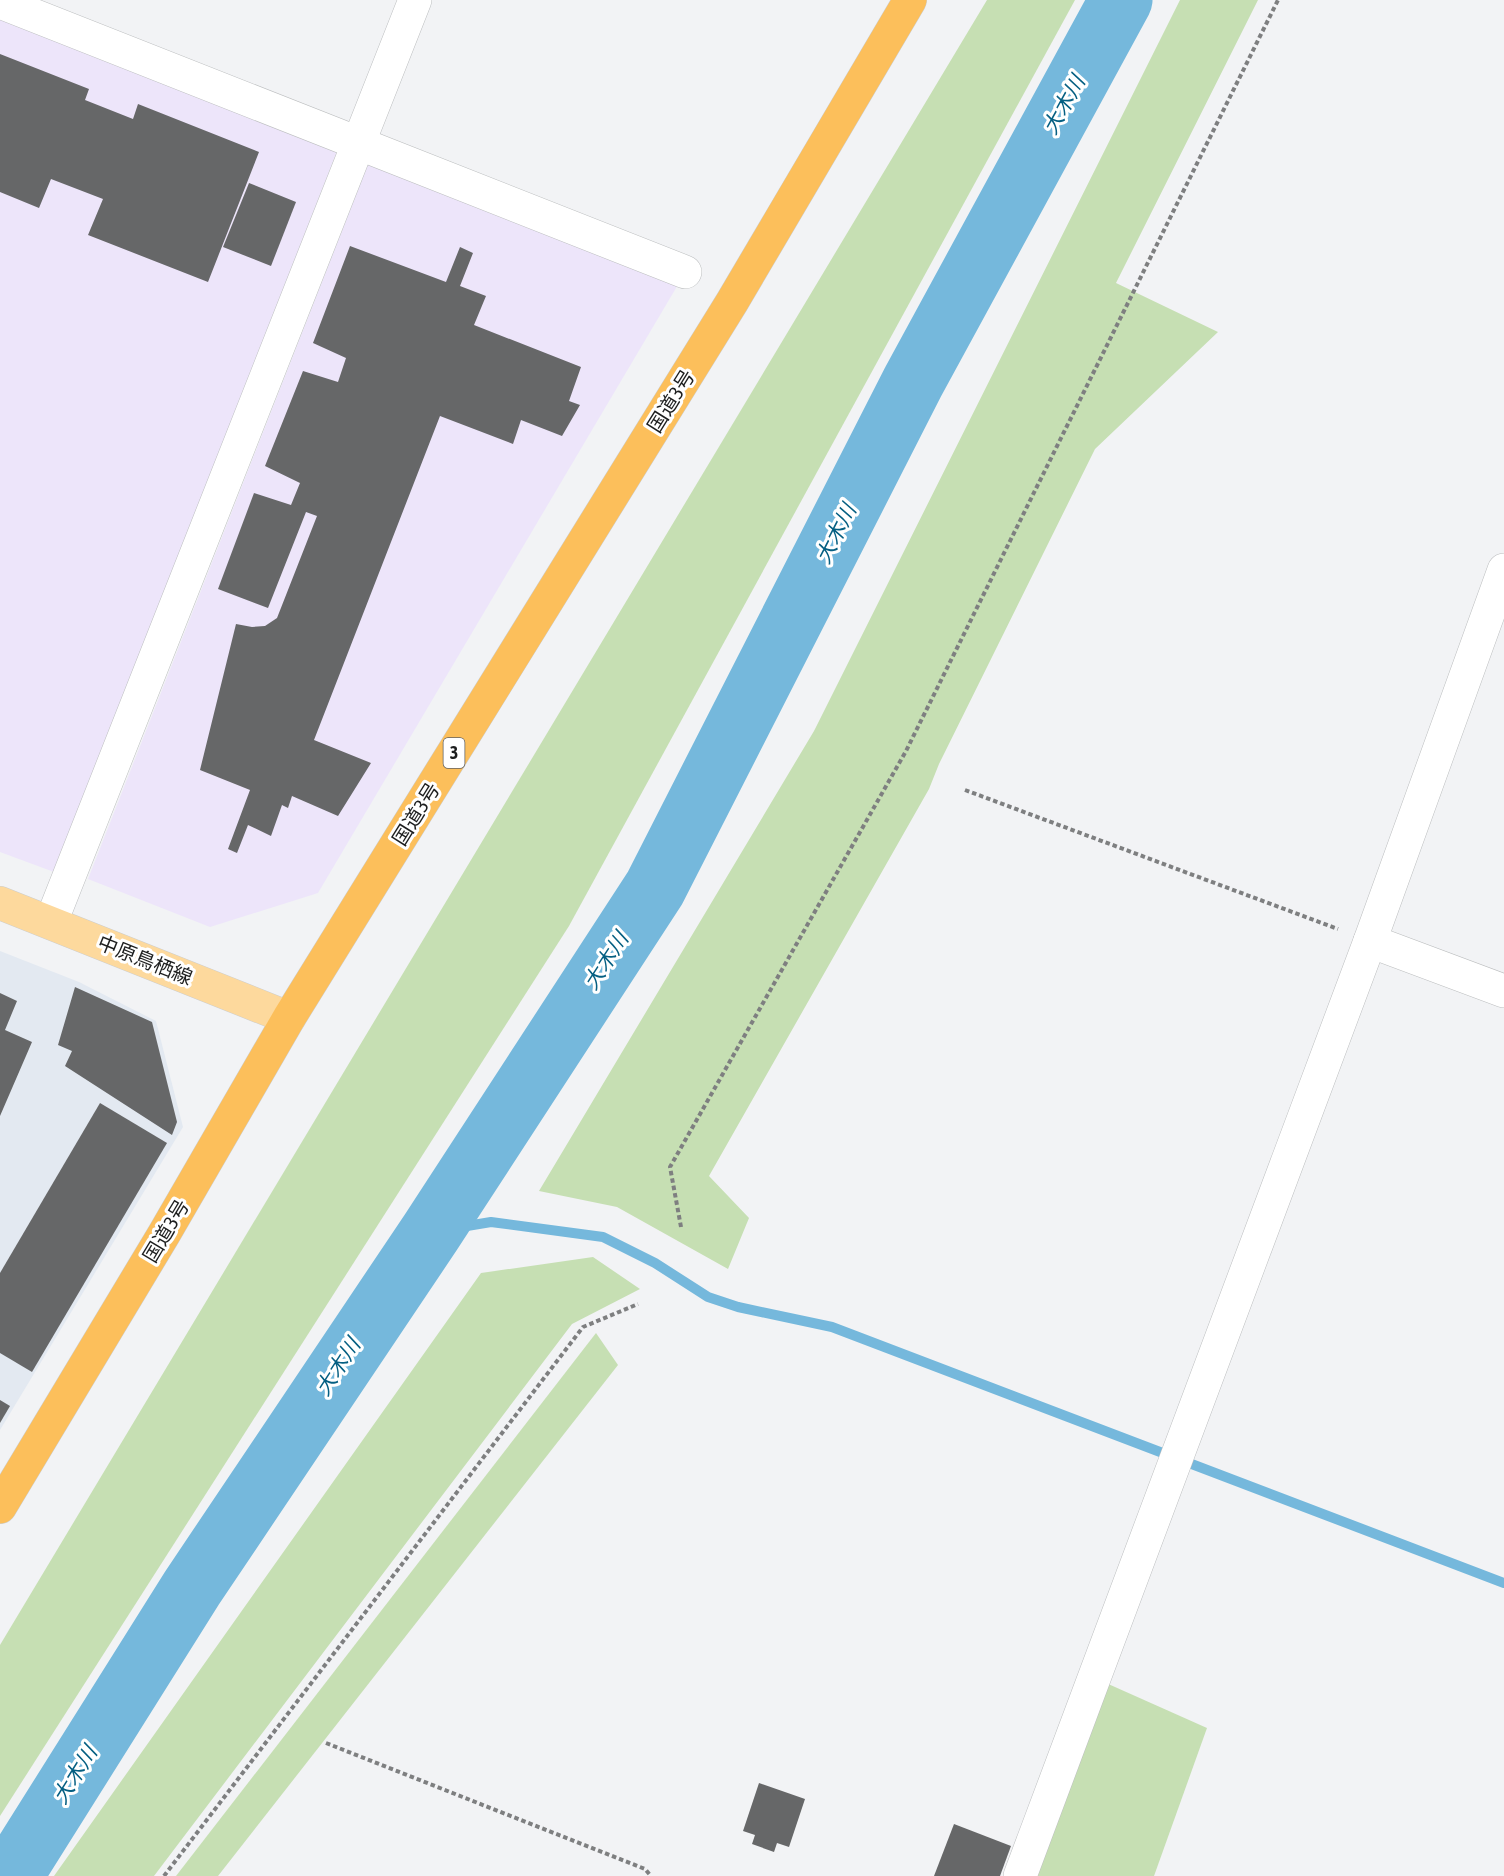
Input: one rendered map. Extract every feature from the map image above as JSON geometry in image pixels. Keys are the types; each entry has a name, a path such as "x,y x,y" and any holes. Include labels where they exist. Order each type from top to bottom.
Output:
{"highway":[{"name":"国道3号","path":"0,1507 164,1234 289,1018 732,302 910,0"}],"main road":[{"name":"中原鳥栖線","path":"0,903 289,1018"}],"street":[{"path":"51,922 416,0"},
{"path":"0,2 685,272"},
{"path":"1020,1876 1370,941 1504,570"},
{"path":"1370,941 1504,991"}],"path":[{"path":"681,1227 670,1167 906,751 1278,0"},
{"path":"965,790 1370,941"},
{"path":"164,1876 583,1327 638,1304"},
{"path":"326,1743 645,1869 651,1876"}],"shaded area":[{"path":"0,17 338,149 54,872 0,852"},
{"path":"369,162 679,283 318,893 210,927 88,879"},
{"path":"0,951 79,982 156,1021 183,1127 0,1430"}],"green space":[{"path":"987,0 1075,0 569,926 0,1816 0,1645"},
{"path":"1180,0 1258,0 1116,283 1218,332 1095,449 939,764 929,789 709,1176 749,1218 728,1269 617,1207 539,1191 814,731"},
{"path":"593,1257 640,1289 572,1324 154,1876 54,1876 481,1273"},
{"path":"596,1333 618,1365 218,1876 176,1876"},
{"path":"1106,1683 1207,1728 1154,1876 1035,1876"}],"building":[{"path":"0,54 89,89 85,100 133,119 138,104 259,152 208,282 88,235 103,199 51,179 39,208 0,192"},
{"path":"249,183 296,202 271,266 223,247"},
{"path":"350,246 446,282 460,247 473,253 460,286 486,296 474,325 581,367 569,401 580,405 562,436 521,420 513,444 440,416 314,740 371,763 338,816 292,796 288,808 282,805 271,836 248,825 237,853 228,849 250,790 200,770 236,624 252,627 265,626 277,618 317,516 306,512 268,608 218,589 254,493 291,505 300,483 265,466 303,371 338,382 346,358 313,343"},
{"path":"75,987 152,1022 177,1122 172,1135 65,1066 72,1051 58,1045"},
{"path":"0,993 17,1001 5,1030 32,1042 0,1116"},
{"path":"100,1103 167,1143 32,1372 0,1353 0,1273"},
{"path":"0,1400 10,1406 0,1423"},
{"path":"759,1783 805,1799 789,1847 777,1843 774,1852 752,1844 755,1835 743,1831"},
{"path":"954,1824 1011,1846 1000,1876 934,1876"}],"waterway":[{"name":"大木川","path":"11,1876 192,1588 431,1232 655,888 913,382 1121,0"},
{"path":"431,1232 491,1222 603,1237 655,1263 708,1297 738,1307 832,1327 1504,1583"}]}
